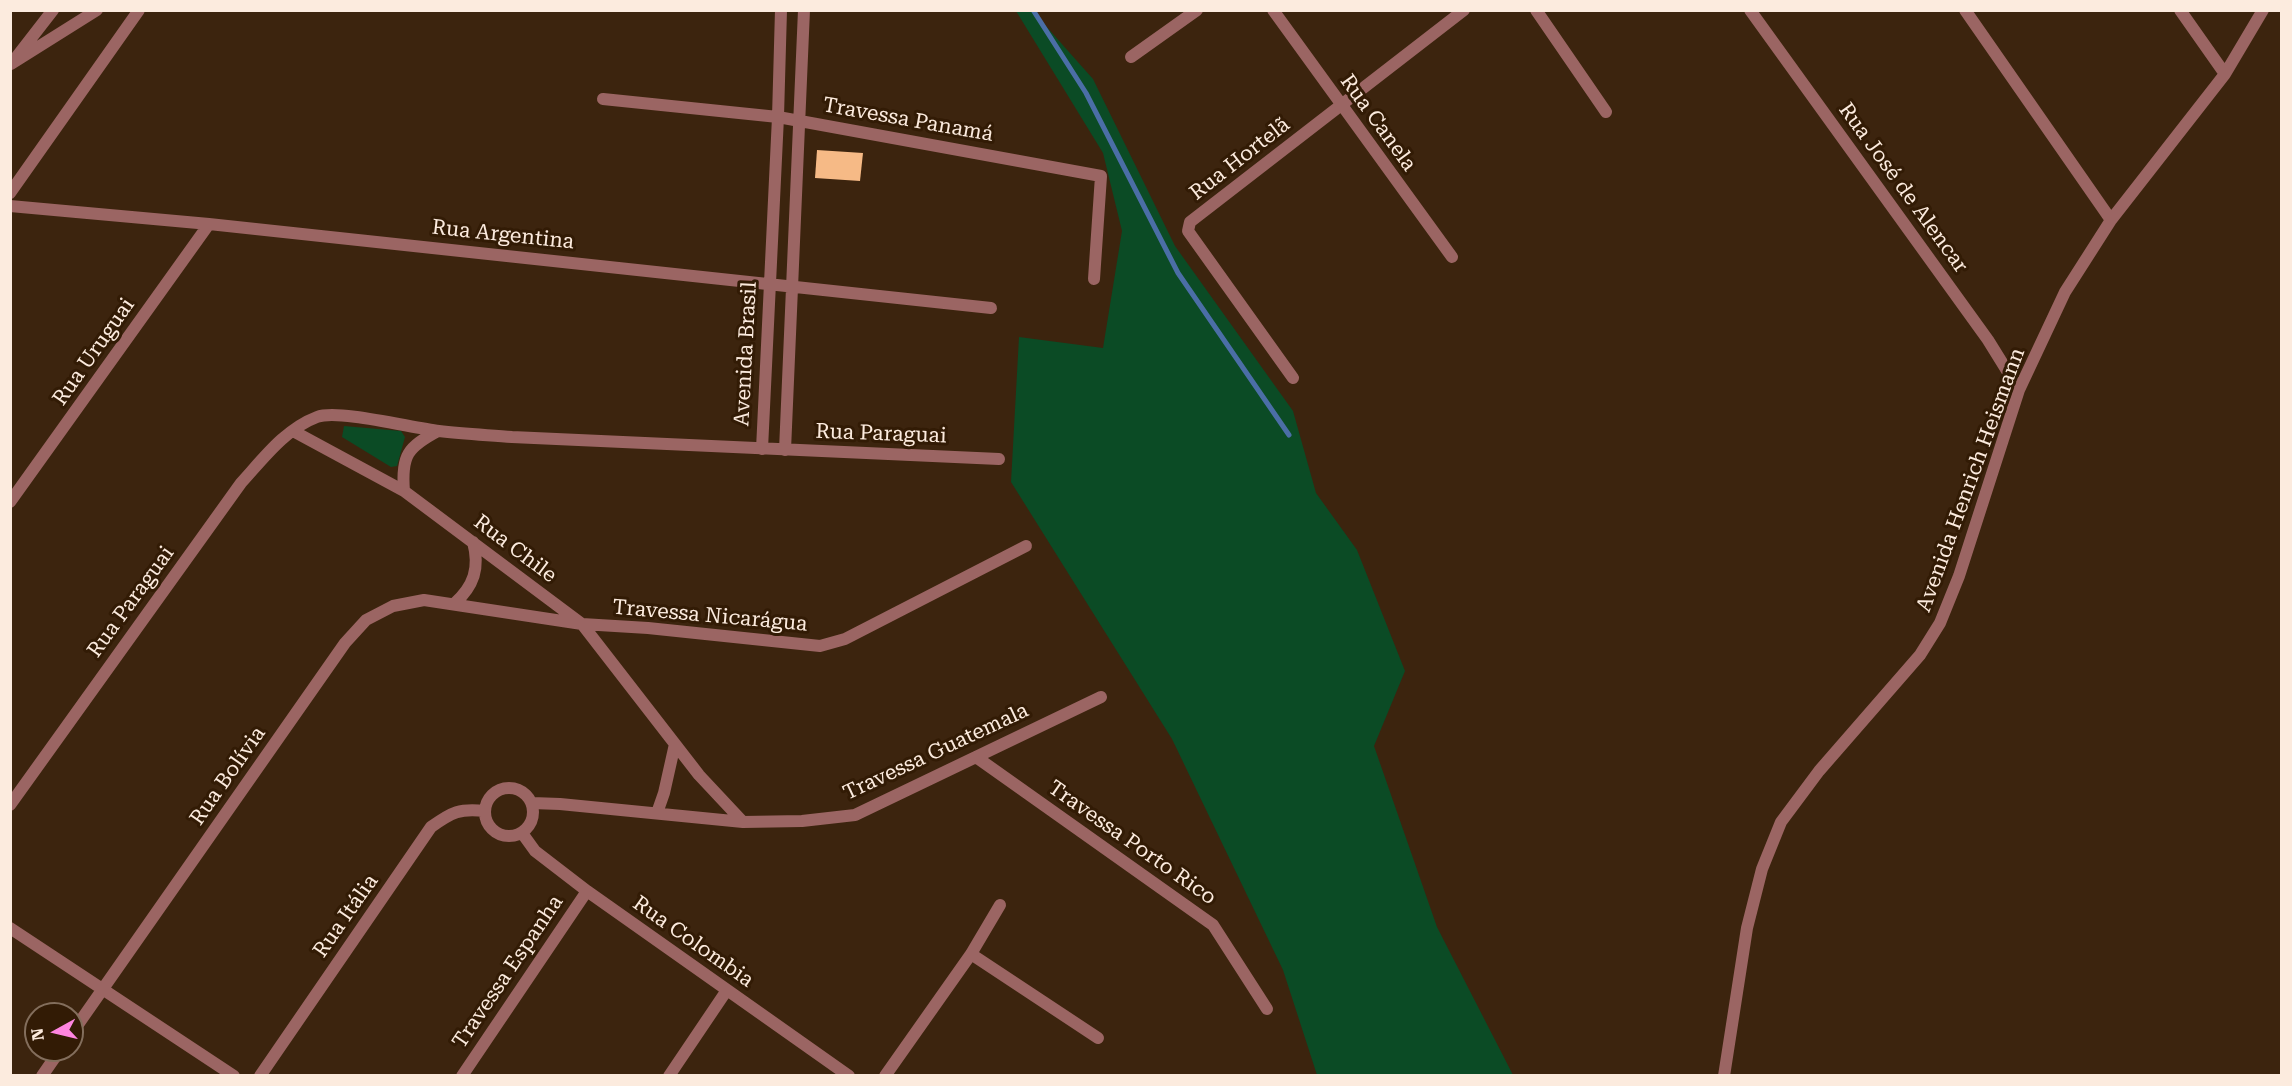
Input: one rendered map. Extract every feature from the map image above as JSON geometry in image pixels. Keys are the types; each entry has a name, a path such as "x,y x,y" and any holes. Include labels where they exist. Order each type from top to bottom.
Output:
{"street":[{"path":"11,64 53,10"},
{"path":"11,64 97,10"},
{"path":"10,193 139,10"},
{"name":"Avenida Brasil","path":"438,431 512,437 762,448 781,10"},
{"name":"Avenida Brasil","path":"784,450 804,10"},
{"path":"1131,57 1197,10"},
{"name":"Rua Canela","path":"1273,10 1452,257"},
{"name":"Rua Hortelã","path":"1293,378 1188,231 1190,222 1464,10"},
{"path":"1536,10 1606,112"},
{"name":"Rua José de Alencar","path":"1750,10 1988,340 2019,390"},
{"path":"1965,10 2111,220"},
{"path":"2180,10 2225,74"},
{"name":"Avenida Henrich Heismann","path":"1724,1076 1747,928 1762,869 1781,822 1819,771 1920,655 1940,622 1959,576 2019,390 2065,292 2111,220 2225,74 2263,10"},
{"path":"780,53 801,53"},
{"name":"Travessa Panamá","path":"603,99 798,120 1101,176 1094,279"},
{"name":"Rua Argentina","path":"10,206 209,224 992,308"},
{"name":"Rua Uruguai","path":"10,502 209,224"},
{"name":"Rua Paraguai","path":"10,805 241,483 292,431 316,417 335,414 438,431"},
{"name":"Rua Chile","path":"292,431 404,491 582,624 699,775 743,822"},
{"path":"404,491 402,474 406,458 415,443 438,431"},
{"name":"Rua Paraguai","path":"762,448 999,459"},
{"path":"454,604 469,589 477,570 477,556 473,542"},
{"name":"Travessa Nicarágua","path":"454,604 582,624 648,628 820,646 844,639 1026,546"},
{"name":"Rua Bolívia","path":"84,1016 345,643 366,620 393,606 424,600 454,604"},
{"name":"Travessa Guatemala","path":"532,803 743,822 802,821 855,815 1101,697"},
{"path":"657,813 675,744"},
{"name":"Travessa Porto Rico","path":"976,757 1213,925 1266,1009"},
{"path":"508,788 522,792 532,803 532,820 522,833 514,836 497,833 487,820 485,811 487,802 499,790 508,788"},
{"name":"Rua Itália","path":"260,1076 431,827 451,813 468,809 485,811"},
{"name":"Rua Colombia","path":"522,833 535,851 587,891 849,1076"},
{"name":"Travessa Espanha","path":"462,1076 587,891"},
{"path":"885,1076 971,954 1000,905"},
{"path":"10,928 234,1076"},
{"path":"971,954 1098,1038"},
{"path":"669,1076 727,990"},
{"path":"42,1076 52,1062"}],"green space":[{"path":"1016,11 1037,11 1037,16 1093,79 1175,246 1293,411 1316,493 1357,550 1405,671 1374,746 1437,927 1513,1075 1317,1075 1283,970 1172,739 1011,482 1019,337 1103,348 1122,231 1103,153"},
{"path":"344,426 401,431 405,437 397,466 391,467 342,437"}],"building":[{"path":"817,150 863,153 860,181 815,178"}],"waterway":[{"path":"1033,10 1086,93 1178,273 1289,435"}]}
